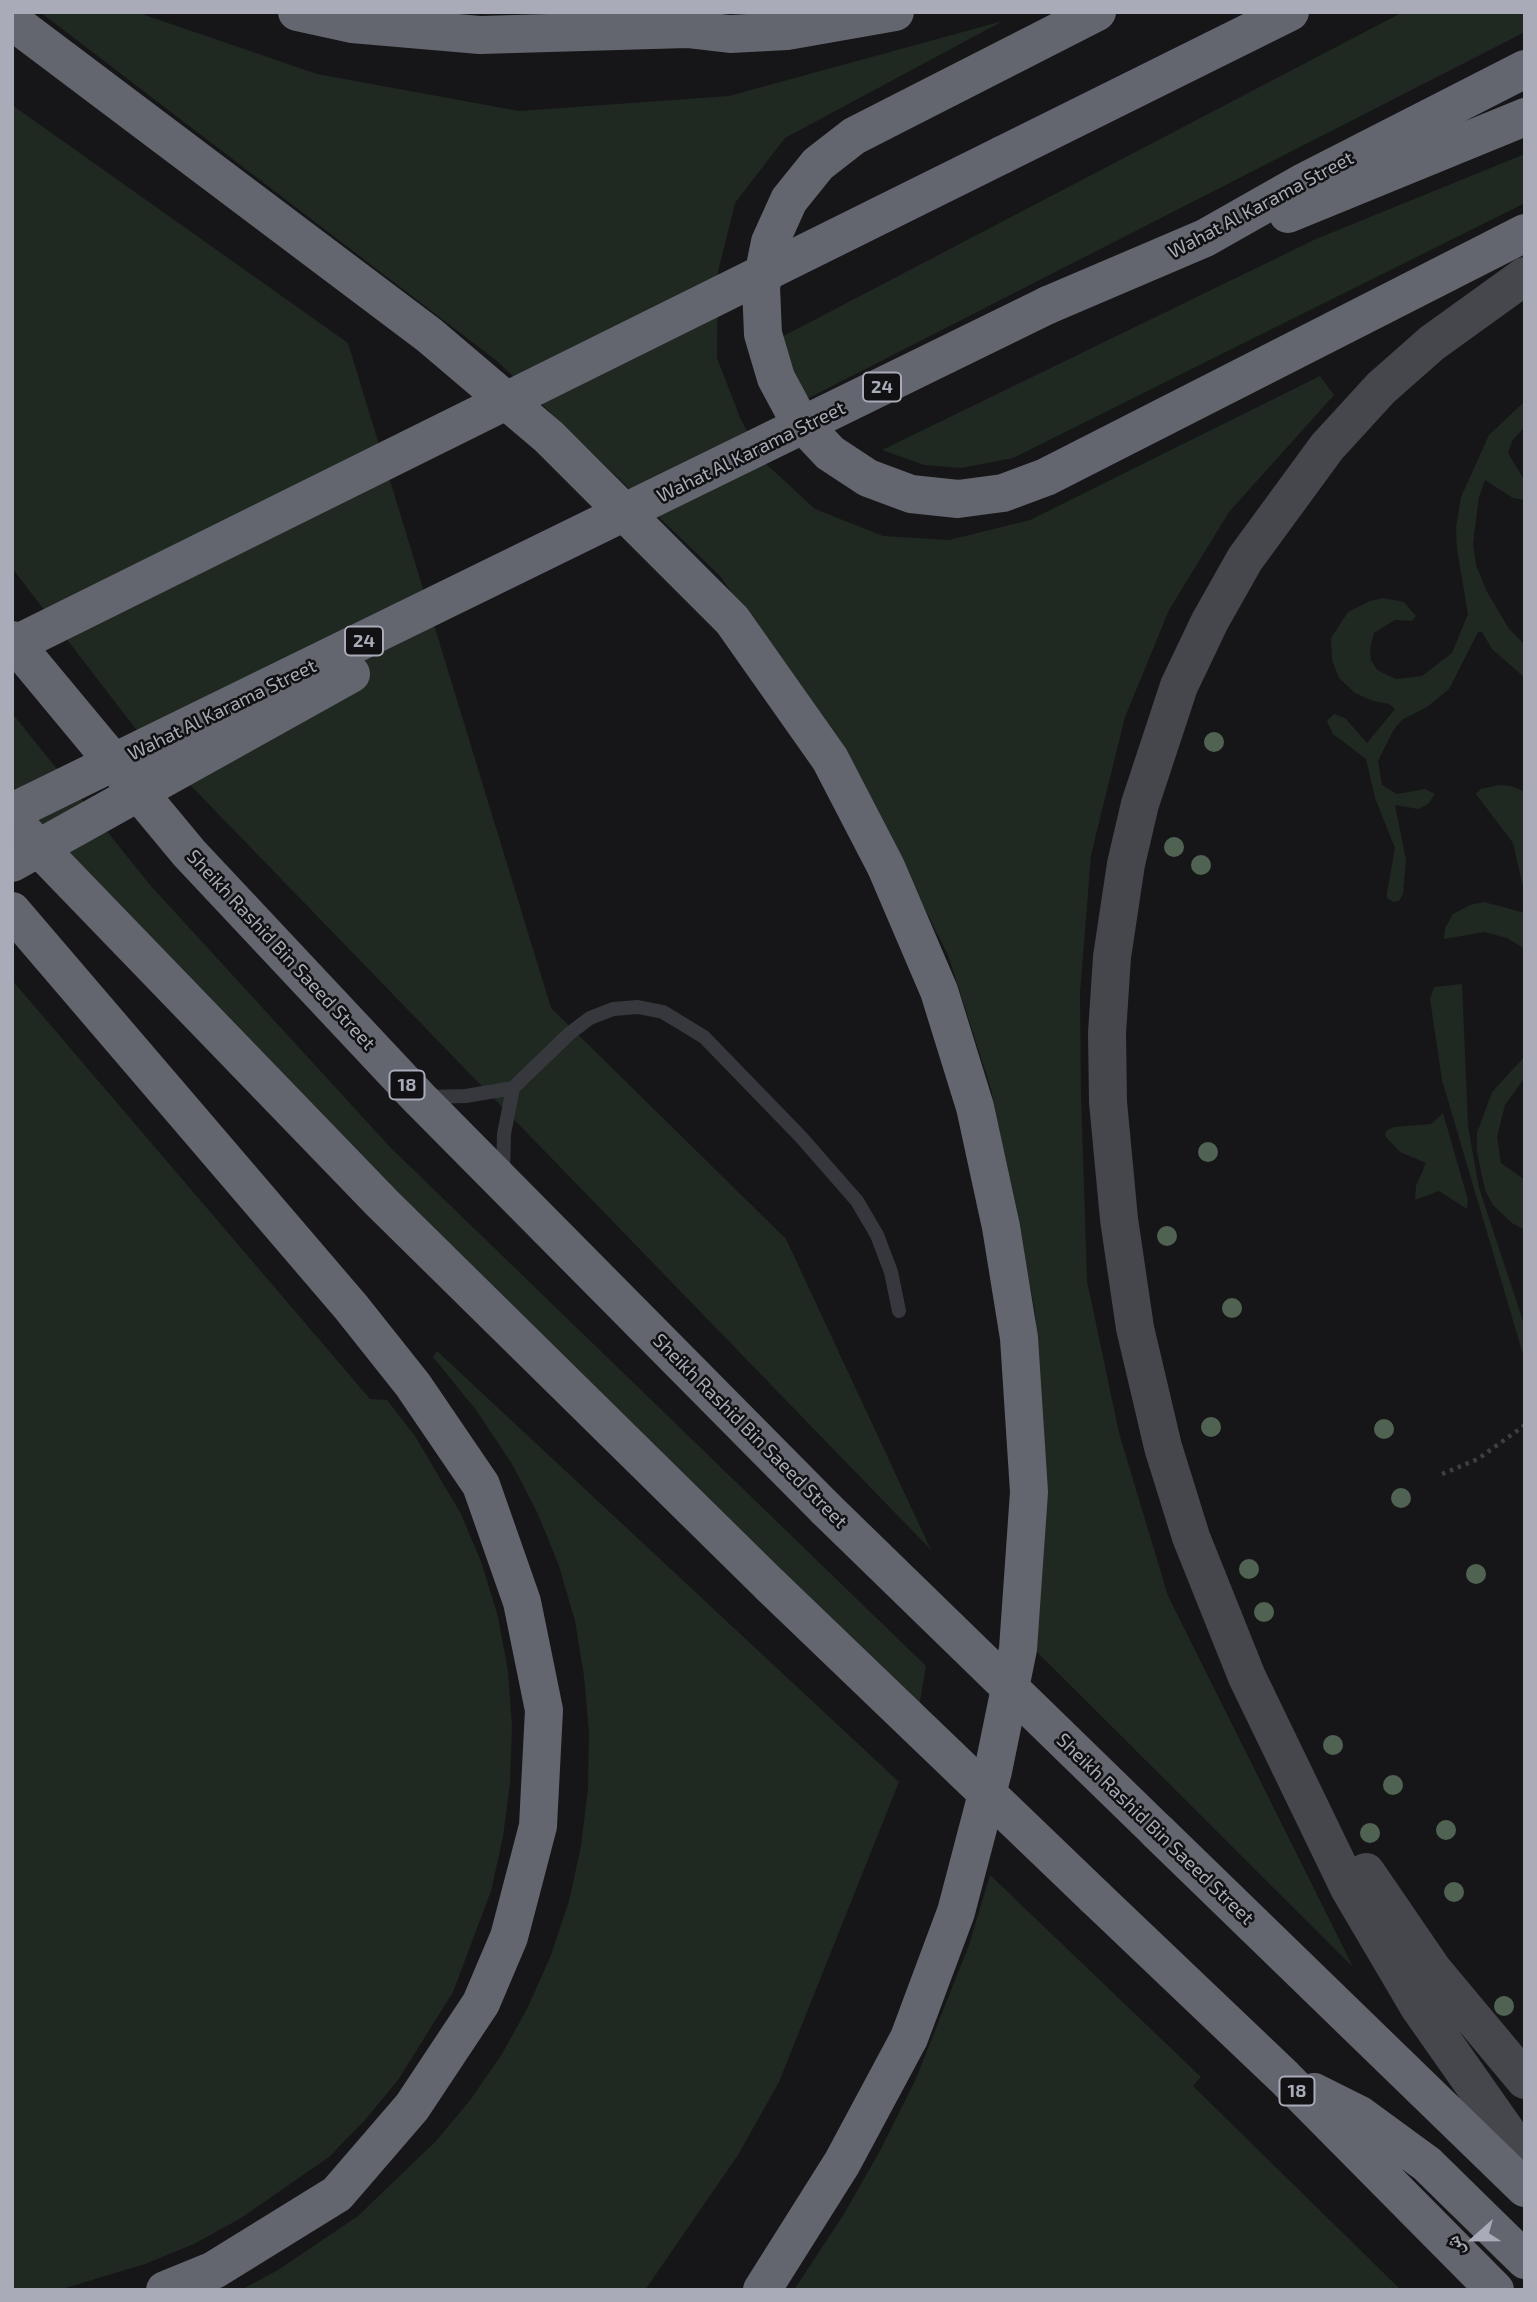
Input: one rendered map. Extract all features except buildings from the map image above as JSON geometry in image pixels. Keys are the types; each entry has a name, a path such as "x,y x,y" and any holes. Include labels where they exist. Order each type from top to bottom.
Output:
{"highway":[{"path":"297,12 352,24 480,35 687,29 730,34 787,31 895,12"},
{"path":"687,29 744,12"},
{"path":"1097,12 854,136 818,164 789,201 770,242 761,287 763,334 776,378 798,419 830,453 869,478 911,494 958,499 1003,494 1046,477 1525,233"},
{"path":"12,646 1290,12"},
{"path":"12,21 429,335 549,438 732,620 830,759 886,867 939,991 975,1107 1001,1227 1019,1338 1029,1492 1018,1649 993,1770 956,1912 909,2038 842,2163 762,2290"},
{"name":"Wahat Al Karama Street","path":"12,812 1048,306 1205,238 1302,183 1525,69"},
{"path":"1205,238 1238,231 1336,196 1525,117"},
{"path":"12,628 383,462"},
{"path":"12,863 716,469"},
{"name":"Sheikh Rashid Bin Saeed Street","path":"12,640 188,853 418,1097 826,1509 1525,2188"},
{"name":"18","path":"12,820 382,1203 770,1585 1284,2077 1495,2290"},
{"path":"12,911 351,1307 413,1385 481,1485 522,1602 544,1710 538,1826 509,1937 481,2003 412,2107 337,2193 214,2270 166,2290"},
{"path":"1284,2077 1331,2099 1393,2137 1427,2164 1525,2260"}],"street":[{"path":"1525,276 1453,327 1381,388 1327,447 1245,559 1210,621 1158,742 1126,864 1112,957 1107,1033 1108,1102 1119,1219 1135,1328 1163,1447 1191,1537 1227,1631 1338,1867 1419,2007 1525,2158"},
{"path":"1275,1737 1433,1970 1468,2016 1525,2080"}],"lane":[{"path":"418,1097 466,1096 513,1088 570,1033 590,1018 613,1009 638,1007 663,1012 704,1037 801,1137 857,1201 877,1235 891,1272 899,1311"},
{"path":"503,1181 504,1134 513,1088"}],"path":[{"path":"1443,1474 1478,1459 1525,1425"}],"shaded area":[{"path":"40,12 136,12 317,74 519,111 729,96 1003,21 785,138 735,203 718,271 717,358 741,420 764,462 815,509 883,536 949,540 1030,520 1320,376 1334,395 1229,512 1169,610 1125,717 1091,855 1080,993 1081,1096 1087,1281 1119,1433 1168,1596 1353,1967 1035,1650 1046,1488 1035,1311 991,1089 948,955 844,749 720,576 497,361"},
{"path":"1403,12 1525,12 1525,32 795,405 774,341"},
{"path":"12,105 348,343 551,1008 786,1239 931,1550 135,728 12,568"},
{"path":"1525,154 1525,203 1013,458 961,468 924,465 882,450 1316,239"},
{"path":"1525,401 1525,427 1512,441 1508,453 1525,481 1525,500 1513,498 1485,480 1479,497 1473,543 1476,565 1486,590 1509,629 1525,645 1525,678 1492,649 1482,632 1478,632 1449,689 1427,707 1403,719 1394,729 1378,761 1382,785 1397,794 1425,789 1435,794 1428,804 1418,809 1395,805 1406,860 1403,894 1399,901 1393,902 1387,898 1387,893 1395,848 1375,798 1366,759 1333,734 1327,721 1334,714 1345,718 1367,743 1395,709 1389,704 1355,693 1339,678 1332,660 1331,638 1348,612 1383,598 1404,602 1416,616 1412,621 1395,620 1374,633 1370,648 1371,660 1377,670 1396,679 1422,676 1452,653 1468,614 1457,549 1456,528 1461,497 1489,435"},
{"path":"12,713 150,885 390,1147 926,1666 918,1713 12,812"},
{"path":"1498,785 1511,786 1525,792 1525,896 1513,843 1476,794 1481,789"},
{"path":"1484,902 1525,913 1525,949 1507,938 1484,932 1444,939 1445,928 1453,914 1470,905"},
{"path":"12,980 370,1399 387,1400 415,1436 461,1514 482,1564 498,1617 508,1671 512,1726 510,1782 503,1837 491,1891 453,1992 398,2080 365,2120 329,2157 241,2218 194,2244 145,2264 59,2290 12,2290"},
{"path":"1462,984 1468,1126 1479,1188 1525,1327 1525,1361 1442,1080 1430,999 1434,987"},
{"path":"1525,1056 1525,1077 1505,1105 1497,1137 1501,1163 1525,1180 1525,1230 1512,1223 1493,1205 1485,1190 1477,1152 1477,1133 1492,1092"},
{"path":"1443,1113 1468,1200 1467,1209 1439,1191 1415,1200 1416,1186 1426,1163 1400,1152 1385,1136 1386,1131 1394,1127 1431,1124"},
{"path":"437,1351 899,1782 779,2082 738,2155 645,2290 241,2290 278,2270 358,2216 436,2141 471,2099 502,2054 528,2007 551,1955 569,1901 581,1846 588,1789 589,1732 575,1621 559,1566 538,1514 512,1464 476,1410 433,1357"},
{"path":"990,1875 1201,2077 1193,2086 1401,2290 794,2290 844,2214 915,2081 969,1945"}]}
